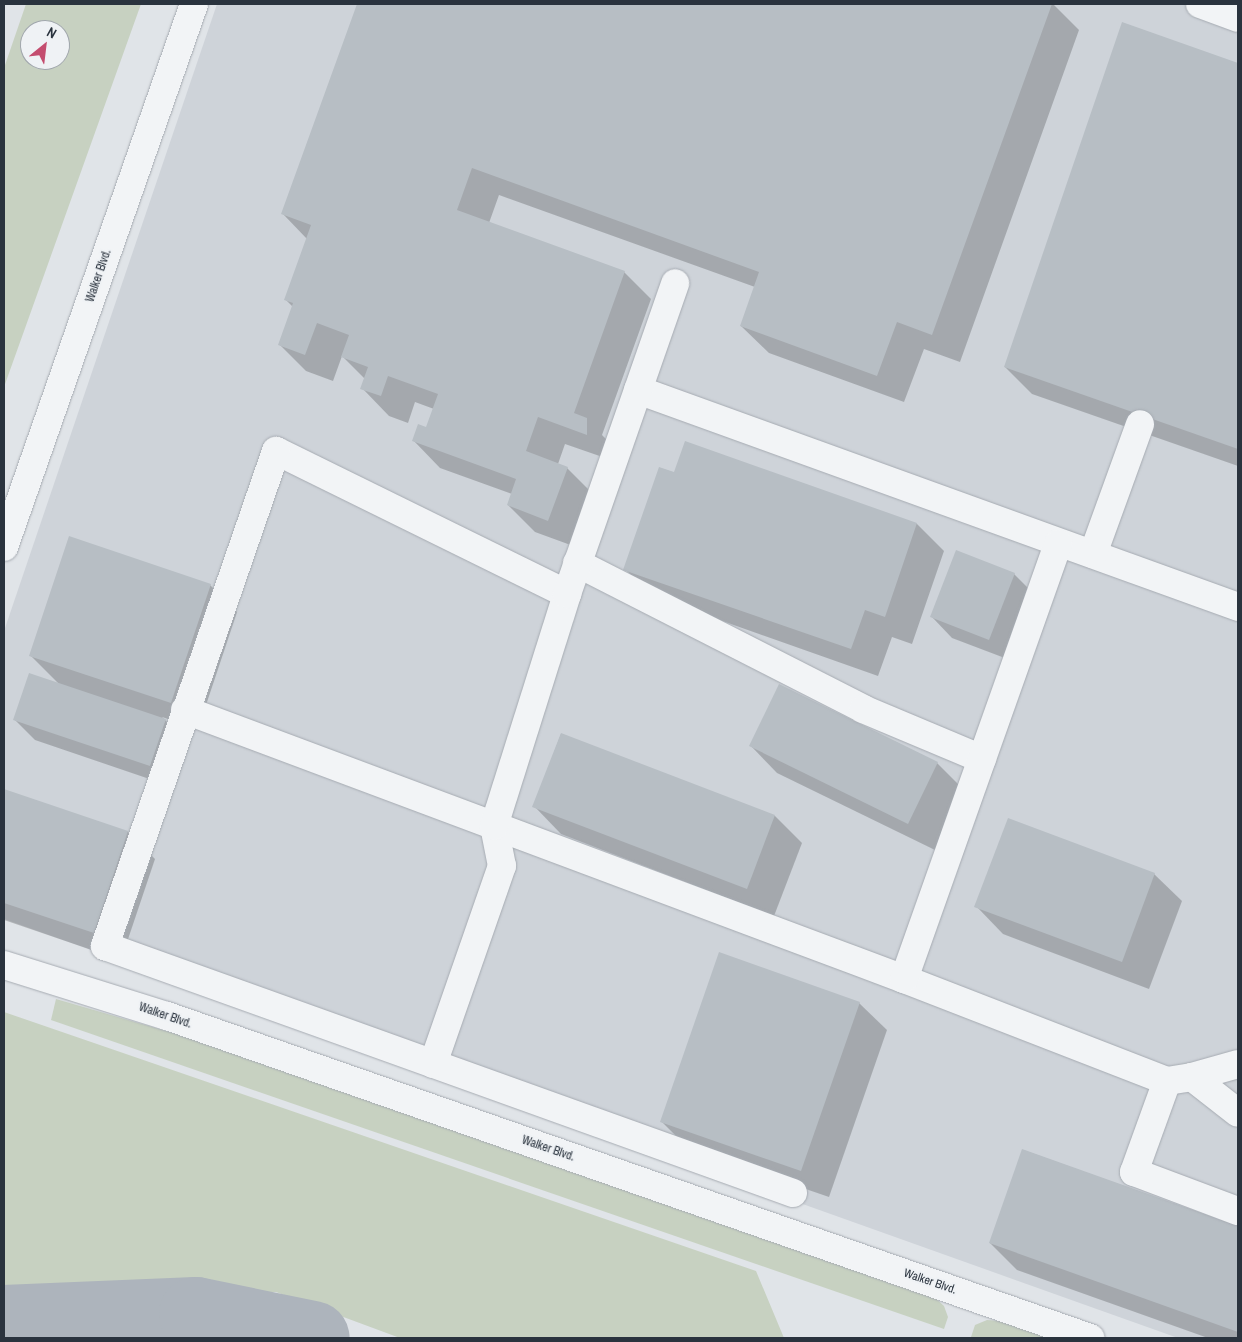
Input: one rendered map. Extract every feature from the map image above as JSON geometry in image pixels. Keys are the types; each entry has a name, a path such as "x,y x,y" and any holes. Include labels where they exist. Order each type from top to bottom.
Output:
{"lane":[{"name":"Walker Blvd.","path":"4,547 194,4"},
{"path":"1200,4 1238,18"},
{"path":"433,1064 502,866 494,826 577,563 674,283"},
{"path":"638,390 1238,608"},
{"path":"1093,554 1140,424"},
{"path":"567,594 276,452 185,710 105,946 793,1194"},
{"path":"904,978 1058,543"},
{"path":"577,563 863,709 982,759"},
{"path":"185,710 1180,1079 1238,1113"},
{"name":"Walker Blvd.","path":"4,965 167,1016 1090,1338"},
{"path":"1238,1064 1180,1079 1134,1172 1238,1211"}],"shaded area":[{"path":"217,4 1238,4 1238,1338 1178,1338 4,919 4,631"}],"green space":[{"path":"26,4 141,4 4,387 4,68 20,21 20,70 70,70 70,20 20,20"},
{"path":"56,999 173,1033 933,1296 944,1306 948,1317 944,1329 51,1020"},
{"path":"4,1012 756,1271 784,1338 400,1338 276,1292 4,1298"},
{"path":"987,1320 1000,1321 1050,1338 971,1337 975,1325"}],"building":[{"path":"357,4 1052,4 932,335 897,322 877,376 740,326 759,272 472,168 457,210 625,271 574,413 587,418 587,435 538,417 526,451 568,467 548,521 507,505 516,479 412,441 418,424 426,427 438,394 388,376 381,396 360,389 368,367 341,357 349,335 317,323 305,355 278,345 293,303 284,300 311,225 281,214"},
{"path":"1122,22 1238,63 1238,449 1004,367"},
{"path":"685,441 917,523 885,617 865,610 851,649 623,570 659,467 674,472"},
{"path":"69,536 211,584 171,703 29,656"},
{"path":"956,550 1015,573 989,640 930,617"},
{"path":"29,673 166,719 150,766 13,720"},
{"path":"779,684 938,762 908,824 749,746"},
{"path":"561,733 775,815 747,889 532,807"},
{"path":"4,789 128,831 94,933 4,903"},
{"path":"1008,818 1155,873 1122,962 974,907"},
{"path":"719,952 860,1002 801,1171 660,1122"},
{"path":"1022,1149 1238,1226 1238,1332 989,1243"}],"taxiway":[{"path":"4,1322 196,1314 313,1338"}]}
